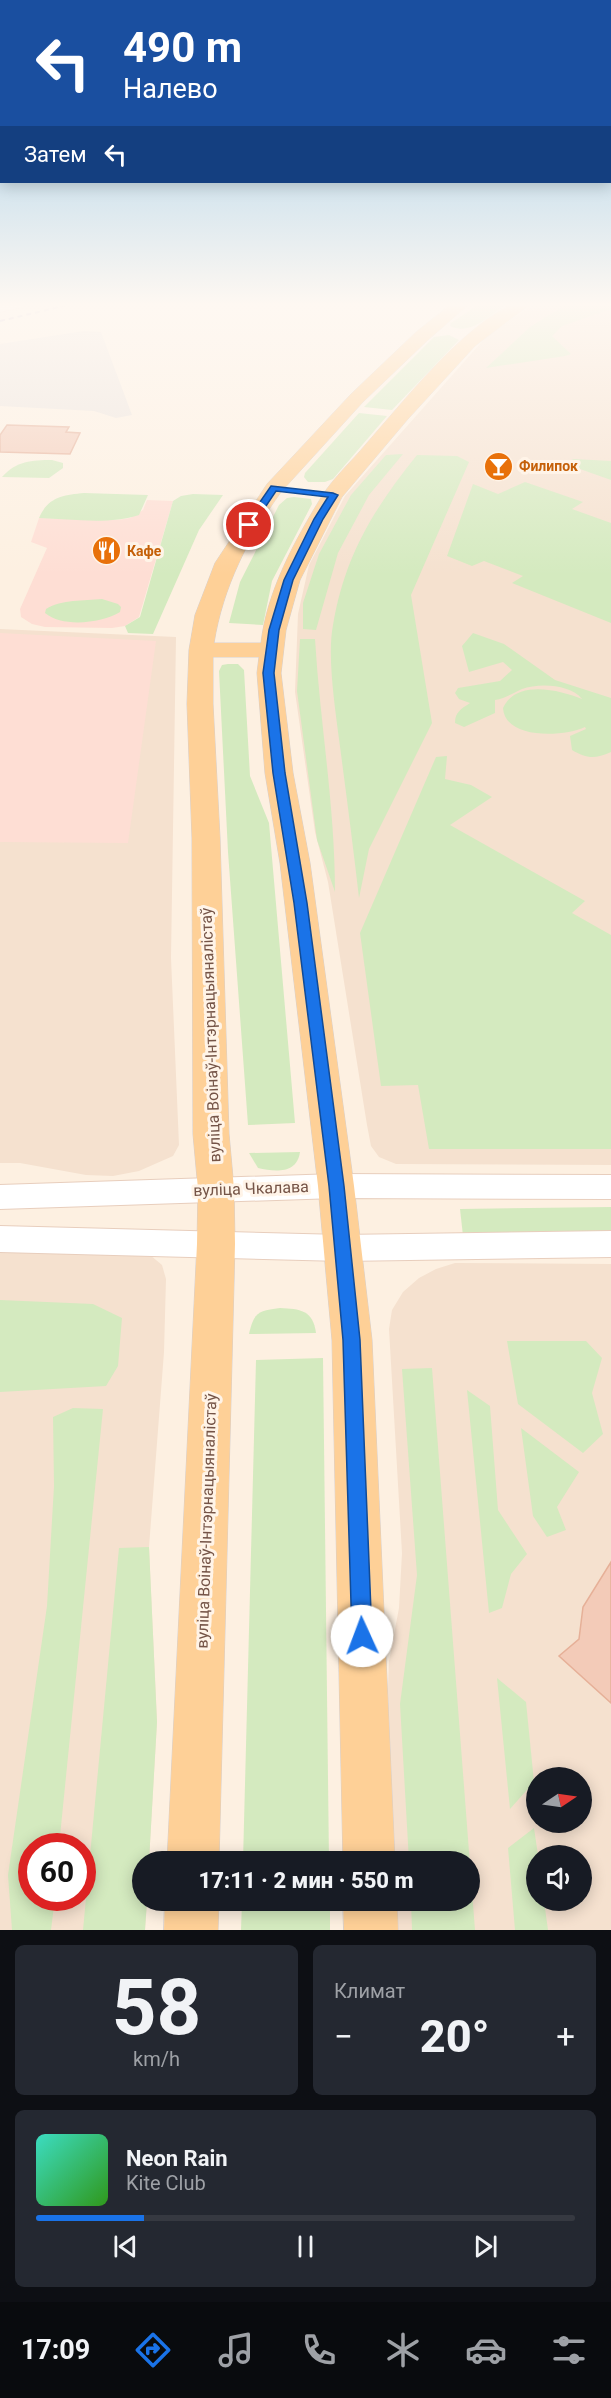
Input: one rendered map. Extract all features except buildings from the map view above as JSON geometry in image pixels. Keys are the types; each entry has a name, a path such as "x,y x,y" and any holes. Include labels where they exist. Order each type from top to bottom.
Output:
{"main road":[{"name":"вуліца Воінаў-Інтэрнацыяналістаў","path":"193,1851 216,1244 216,1189 211,1134 201,650 207,615 226,563 260,507 274,488 360,395"},
{"path":"369,1851 353,1371 336,1186 296,874 279,773 269,673 274,630 289,580 318,519 333,495 421,395"},
{"path":"274,488 333,495"},
{"path":"201,650 272,650"},
{"name":"вуліца Чкалава","path":"0,1197 336,1186 611,1187"},
{"path":"0,1239 342,1248 611,1245"},
{"path":"190,1930 191,1911"},
{"path":"370,1911 371,1930"}],"shaded area":[{"path":"0,395 125,395 132,415 116,418 94,411 0,406"},
{"path":"435,395 611,395 611,1165 396,1164 379,1157 371,1146 328,882 315,832 295,692 298,614 309,565 345,496"},
{"path":"147,500 173,501 139,617 125,626 112,628 45,627 32,624 21,617 20,609 47,548 31,542 39,518 117,520 130,518 143,510"},
{"path":"0,629 176,637 171,958 179,1145 173,1156 139,1171 113,1176 86,1175 20,1163 0,1163"},
{"path":"0,633 156,641 128,843 0,842"},
{"path":"0,1251 150,1255 162,1265 166,1279 164,1352 149,1547 157,1722 150,1851 132,1851 132,1911 146,1911 145,1930 0,1930"},
{"path":"455,1263 611,1264 611,1930 398,1930 397,1911 480,1911 480,1851 394,1851 387,1714 389,1661 399,1608 402,1553 389,1329 392,1310 403,1292 419,1278"}],"green space":[{"path":"376,395 406,395 392,410 364,407"},
{"path":"359,413 387,416 333,479 325,482 308,482 304,477 305,473"},
{"path":"403,454 369,495 338,553 316,630 303,629 303,603 319,554 351,495 386,455"},
{"path":"417,455 457,456 469,462 411,595 432,723 369,849 359,898 332,682 331,637 338,600 353,555 374,515"},
{"path":"574,459 611,461 611,480 563,463"},
{"path":"52,460 63,463 63,468 49,478 2,477 25,462"},
{"path":"525,482 583,502 572,509 611,523 611,623 512,583 523,576 484,561 472,566 447,556 473,484 498,494"},
{"path":"84,493 148,495 139,515 127,518 90,521 39,518 47,506 57,498"},
{"path":"223,495 199,530 153,634 128,633 125,626 140,617 173,501 181,496"},
{"path":"287,498 311,499 312,504 272,581 263,625 229,623 240,582 279,505"},
{"path":"102,599 118,604 121,607 120,612 103,619 82,622 62,621 45,613 46,609 59,604"},
{"path":"473,633 504,644 555,680 611,698 611,752 591,757 572,750 570,736 586,729 585,727 564,733 537,733 524,731 514,726 506,718 503,708 509,699 528,690 551,690 582,699 570,690 554,686 522,689 495,700 495,713 464,727 455,723 457,713 470,703 459,699 455,693 458,688 500,681 512,670 503,662 469,672 462,646"},
{"path":"300,639 315,639 333,828 335,892 317,840 297,691"},
{"path":"238,664 244,670 250,776 269,823 295,1123 248,1125 228,852 219,671 222,665"},
{"path":"447,756 445,779 471,785 492,797 450,825 585,901 572,913 611,935 611,1149 429,1149 418,1085 381,1086 360,933 436,757"},
{"path":"300,1152 295,1164 284,1170 258,1168 249,1153"},
{"path":"611,1207 611,1234 463,1236 460,1209"},
{"path":"0,1300 93,1304 122,1318 118,1366 106,1386 0,1392"},
{"path":"280,1308 299,1310 309,1315 316,1333 249,1334 258,1314"},
{"path":"507,1341 586,1341 602,1358 592,1393 603,1434 583,1453 518,1404"},
{"path":"323,1358 329,1851 243,1851 256,1360"},
{"path":"432,1368 469,1851 408,1851 400,1704 417,1575 402,1369"},
{"path":"467,1390 490,1406 498,1510 527,1554 511,1574 502,1608 489,1613"},
{"path":"73,1408 103,1409 60,1833 18,1833 18,1911 53,1911 51,1930 12,1930 8,1875 47,1606 54,1486 53,1417"},
{"path":"521,1428 579,1472 557,1507 566,1530 547,1537 533,1516"},
{"path":"149,1547 157,1722 150,1851 132,1851 132,1911 146,1911 145,1930 83,1930 85,1911 96,1911 96,1833 92,1833 119,1548"},
{"path":"497,1678 526,1702 532,1767 526,1767 526,1791 510,1809"},
{"path":"528,1833 535,1833 537,1845 526,1845 526,1911 545,1911 548,1930 515,1930 508,1848"},
{"path":"242,1911 330,1911 330,1930 241,1930"},
{"path":"411,1911 474,1911 475,1930 412,1930"}],"place":[{"name":"Филипок","path":"498,466"},
{"name":"Кафе","path":"106,551"}],"route":[{"path":"249,525 274,488 333,495 318,519 289,580 274,630 269,673 279,773 295,863 336,1186 352,1340 362,1636"}]}
